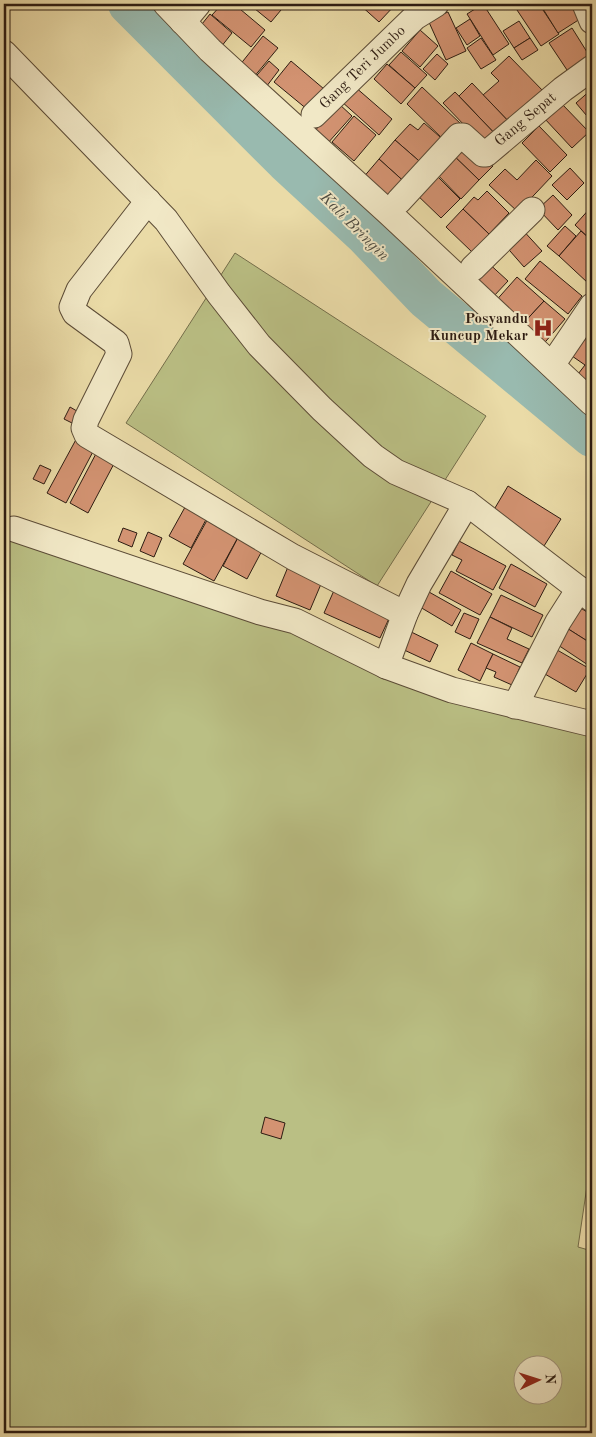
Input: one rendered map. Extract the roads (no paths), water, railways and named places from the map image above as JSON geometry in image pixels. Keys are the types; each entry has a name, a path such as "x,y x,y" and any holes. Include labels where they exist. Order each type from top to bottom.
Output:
{"street":[{"path":"166,4 190,13 210,50 592,403"},
{"name":"Gang Teri Jumbo","path":"314,116 415,16 436,4"},
{"path":"585,4 592,21"},
{"path":"4,53 166,220 219,294 259,345 329,416 373,456 396,472 467,503 586,594 558,622 515,706"},
{"name":"Gang Sepat","path":"399,201 459,136 463,136 482,154 486,154 563,89 592,68"},
{"path":"148,200 79,290 72,308 75,313 116,343 119,354 86,420 84,428 87,435 293,557 405,614"},
{"path":"473,268 532,210"},
{"path":"552,365 592,306"},
{"path":"386,666 405,614 419,584 467,503"},
{"path":"14,529 260,612 295,621 386,666 452,690 592,724"}],"waterway":[{"name":"Kali Bringin","path":"129,4 286,161 365,234 426,298 592,436"}],"place":[{"name":"Posyandu Kuncup Mekar","path":"543,328"}]}
